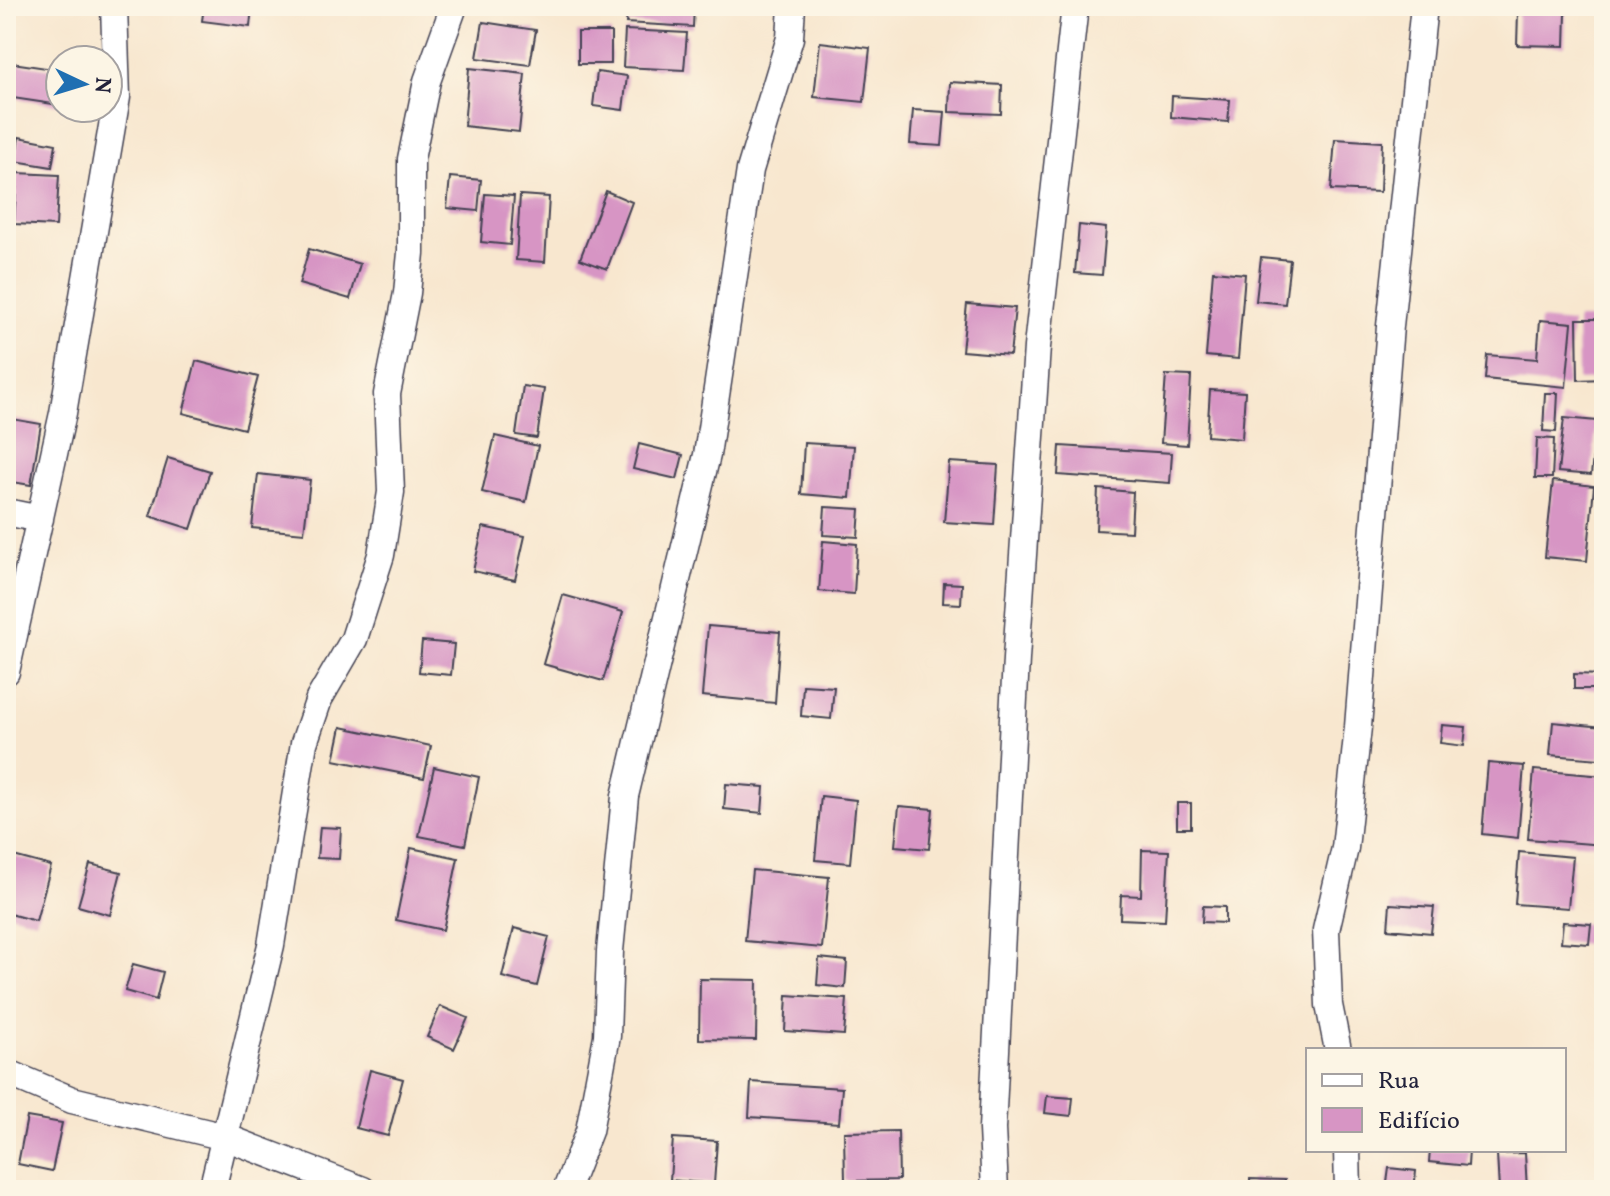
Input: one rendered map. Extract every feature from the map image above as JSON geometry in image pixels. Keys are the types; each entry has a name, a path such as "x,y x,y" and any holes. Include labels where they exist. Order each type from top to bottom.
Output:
{"street":[{"path":"6,672 66,398 117,97 114,6"},
{"path":"212,1190 271,945 304,743 319,699 354,639 381,555 391,492 387,394 407,293 411,253 411,159 427,81 454,6"},
{"path":"566,1190 589,1131 607,1036 610,951 625,796 707,455 750,170 790,38 792,6"},
{"path":"995,1190 992,1129 1016,659 1037,347 1075,6"},
{"path":"1338,1048 1329,1005 1326,930 1345,848 1357,743 1390,326 1424,6"},
{"path":"6,512 40,519"},
{"path":"6,1072 72,1100 225,1137 363,1190"},
{"path":"1347,1152 1348,1190"}],"building":[{"path":"204,6 252,6 250,27 202,21"},
{"path":"555,6 614,6 613,16 554,11"},
{"path":"628,6 694,6 693,27 626,23"},
{"path":"1518,12 1566,13 1565,46 1517,45"},
{"path":"483,22 536,30 530,65 477,58"},
{"path":"625,30 687,33 684,70 623,67"},
{"path":"578,32 611,32 611,64 578,64"},
{"path":"820,42 870,48 864,102 814,97"},
{"path":"6,62 44,68 44,103 6,97"},
{"path":"469,68 525,74 519,132 464,126"},
{"path":"597,72 627,76 623,110 593,106"},
{"path":"950,82 1002,85 1001,114 949,112"},
{"path":"1172,96 1230,100 1228,122 1171,117"},
{"path":"913,110 945,112 942,146 910,144"},
{"path":"19,137 56,144 52,167 15,161"},
{"path":"1335,139 1382,142 1380,192 1331,190"},
{"path":"17,173 59,175 56,226 14,224"},
{"path":"450,177 481,180 478,211 447,208"},
{"path":"606,191 632,202 607,269 580,259"},
{"path":"485,194 514,196 510,245 481,242"},
{"path":"520,195 549,197 545,262 516,260"},
{"path":"1079,225 1106,228 1102,275 1075,273"},
{"path":"309,249 360,264 350,299 299,284"},
{"path":"1261,257 1290,260 1285,304 1256,301"},
{"path":"1213,271 1245,274 1238,359 1206,356"},
{"path":"967,304 1015,308 1010,355 962,351"},
{"path":"1577,319 1604,319 1604,379 1578,380"},
{"path":"1540,320 1572,323 1566,387 1485,379 1487,355 1537,359"},
{"path":"196,361 258,377 244,429 183,413"},
{"path":"1166,375 1191,376 1187,445 1161,443"},
{"path":"523,386 544,389 537,438 516,435"},
{"path":"1210,390 1245,392 1242,439 1207,436"},
{"path":"1545,393 1558,393 1556,432 1543,431"},
{"path":"6,418 41,424 31,485 6,481"},
{"path":"1564,418 1597,421 1591,475 1558,472"},
{"path":"495,436 538,446 526,502 482,492"},
{"path":"1537,438 1554,439 1552,478 1535,478"},
{"path":"804,443 854,446 850,498 801,494"},
{"path":"639,444 683,455 677,479 633,469"},
{"path":"1060,446 1172,453 1170,483 1058,475"},
{"path":"168,458 210,471 191,529 150,516"},
{"path":"949,462 998,465 994,525 944,522"},
{"path":"258,474 310,480 304,533 252,528"},
{"path":"1553,481 1594,486 1587,561 1545,557"},
{"path":"1098,489 1133,492 1131,532 1096,530"},
{"path":"825,507 860,509 858,537 823,535"},
{"path":"483,527 525,536 515,580 473,571"},
{"path":"823,541 857,544 854,594 819,591"},
{"path":"944,583 962,584 961,604 943,603"},
{"path":"563,595 623,612 603,681 543,664"},
{"path":"708,626 780,632 775,703 702,696"},
{"path":"422,641 454,644 451,675 419,672"},
{"path":"1574,674 1603,675 1603,689 1574,689"},
{"path":"803,685 834,687 831,719 801,716"},
{"path":"1553,722 1603,727 1600,759 1550,755"},
{"path":"1442,725 1466,727 1464,746 1440,743"},
{"path":"341,727 431,746 424,778 334,760"},
{"path":"1488,763 1524,766 1518,838 1482,834"},
{"path":"434,767 479,777 465,845 419,836"},
{"path":"1534,770 1604,776 1604,845 1528,839"},
{"path":"726,784 764,787 762,813 724,809"},
{"path":"821,796 856,800 850,863 815,860"},
{"path":"1177,803 1191,803 1191,828 1177,828"},
{"path":"899,806 933,809 929,849 895,846"},
{"path":"320,827 341,828 339,859 317,858"},
{"path":"411,848 458,858 443,930 396,920"},
{"path":"1142,850 1169,851 1165,921 1120,919 1121,895 1141,896"},
{"path":"1519,852 1573,857 1568,908 1515,904"},
{"path":"6,854 51,866 36,921 6,913"},
{"path":"90,864 121,872 110,915 78,906"},
{"path":"752,870 829,877 822,948 745,941"},
{"path":"1390,904 1434,907 1431,933 1388,929"},
{"path":"1203,906 1225,907 1225,923 1202,922"},
{"path":"1563,922 1591,924 1589,944 1561,942"},
{"path":"514,928 549,937 537,986 502,977"},
{"path":"819,958 847,961 845,988 817,985"},
{"path":"133,964 163,972 156,1000 125,991"},
{"path":"700,979 757,980 756,1040 699,1039"},
{"path":"787,995 847,999 844,1035 785,1031"},
{"path":"440,1006 468,1018 454,1049 427,1037"},
{"path":"370,1070 403,1079 388,1136 356,1128"},
{"path":"751,1082 842,1088 839,1123 749,1117"},
{"path":"1047,1096 1073,1098 1071,1116 1045,1113"},
{"path":"27,1117 62,1123 52,1171 18,1164"},
{"path":"898,1131 899,1180 845,1181 844,1132"},
{"path":"673,1138 717,1141 714,1184 670,1180"},
{"path":"1430,1152 1469,1152 1468,1166 1429,1162"},
{"path":"1525,1153 1527,1190 1499,1190 1497,1154"},
{"path":"1389,1168 1416,1171 1414,1190 1386,1190"},
{"path":"1250,1179 1285,1180 1285,1190 1250,1190"}]}
